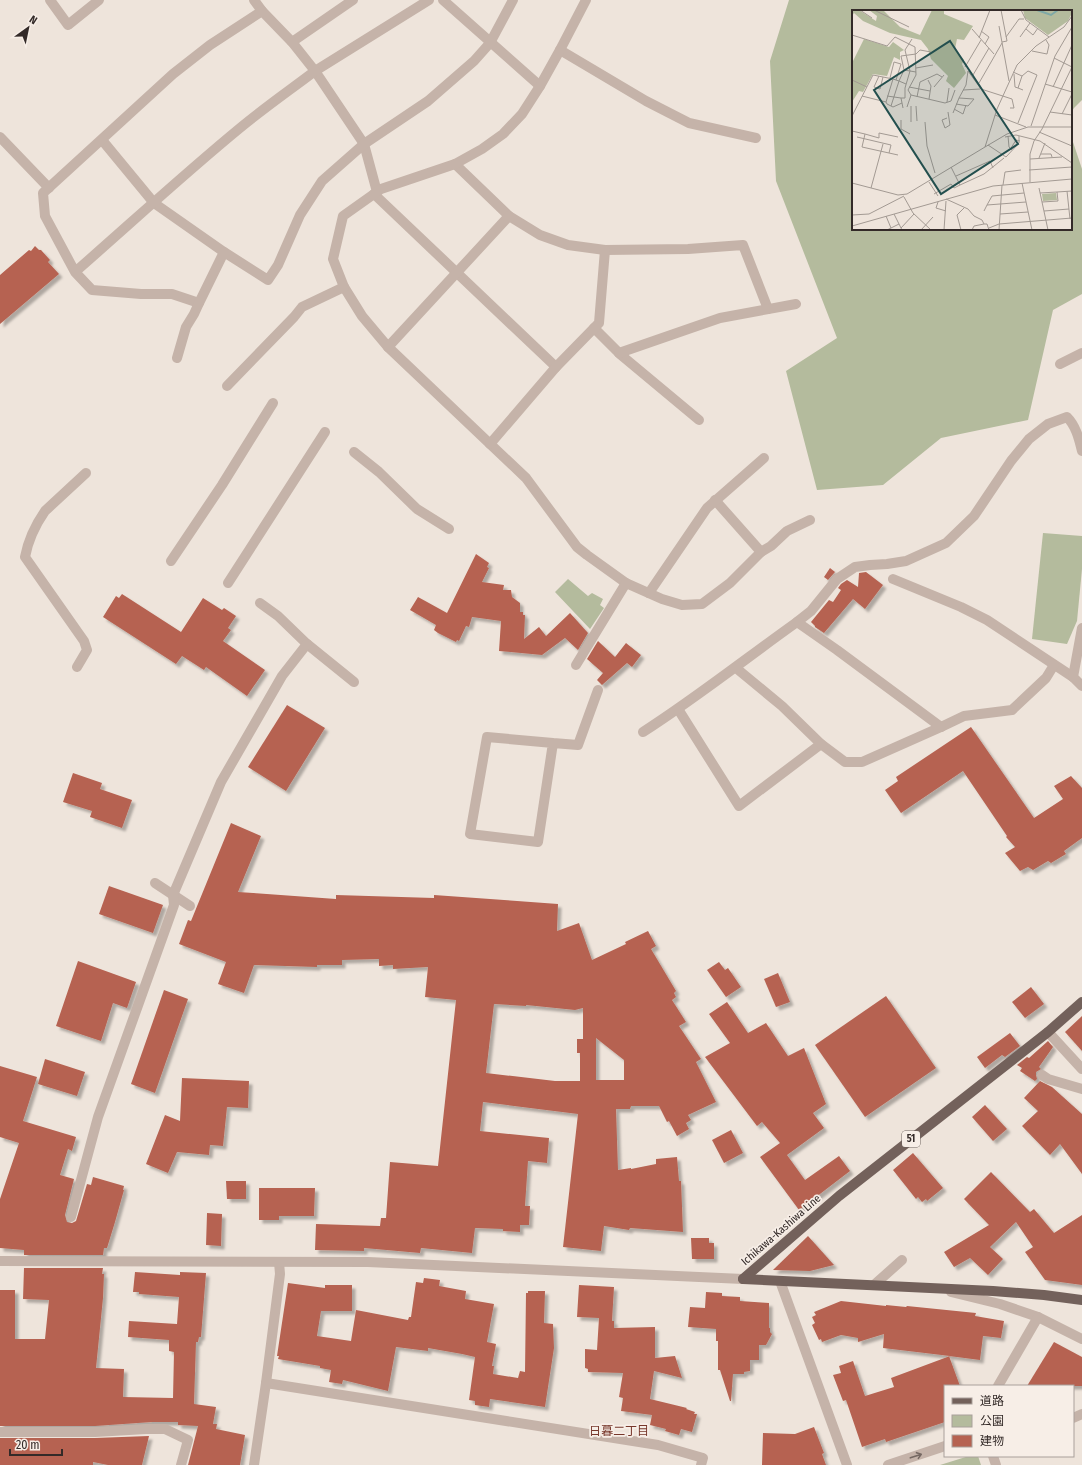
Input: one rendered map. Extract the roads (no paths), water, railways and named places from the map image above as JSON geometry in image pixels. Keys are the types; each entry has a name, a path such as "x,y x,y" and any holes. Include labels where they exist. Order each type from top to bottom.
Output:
{"main road":[{"name":"Ichikawa-Kashiwa Line","path":"742,1279 839,1196 1048,1032 1082,1002"},
{"name":"Ichikawa-Kashiwa Line","path":"742,1279 938,1288 1044,1295 1082,1300"}],"street":[{"path":"50,0 68,26 99,0"},
{"path":"254,0 262,11 292,42 315,71 364,144 375,193 556,368"},
{"path":"292,42 353,0"},
{"path":"75,272 154,203 198,162 242,126 315,71 429,0"},
{"path":"443,0 540,86"},
{"path":"102,140 154,203 224,252 268,280 278,265 300,215 322,181 364,144 428,101 458,76 490,43 513,0"},
{"path":"586,0 540,86 522,114 503,134 482,149 455,164 388,187 375,193 343,216 333,259 344,287 362,316 388,347 526,478 577,547 587,556 626,583 662,599 682,605 702,604 730,583 761,552 771,546 787,531 810,520"},
{"path":"199,303 172,294 141,294 92,290 75,272 45,216 43,193 173,74 210,45 262,11"},
{"path":"560,50 646,101 689,123 756,138"},
{"path":"0,137 49,188"},
{"path":"455,164 510,216 540,235 568,245 605,250 688,249 743,245 768,309"},
{"path":"388,347 510,216"},
{"path":"490,444 556,368 599,323 605,250"},
{"path":"177,358 186,328 224,252"},
{"path":"227,386 302,307 344,287"},
{"path":"619,353 720,318 796,304"},
{"path":"594,328 619,353 699,420"},
{"path":"1060,364 1082,353"},
{"path":"171,561 222,485 273,403"},
{"path":"643,732 736,668 744,660 797,622 811,611 837,579 855,567 887,564 906,560 946,543 974,516 1011,461 1029,439 1048,424 1067,417 1071,421 1082,451"},
{"path":"228,583 325,432"},
{"path":"354,452 379,472 417,509 449,528"},
{"path":"649,593 707,508 764,458"},
{"path":"77,667 87,650 84,641 26,557 27,547 40,517 86,473"},
{"path":"715,500 761,552"},
{"path":"893,579 961,607 987,620 1073,677 1082,686"},
{"path":"576,665 626,583"},
{"path":"260,604 278,616 307,644 354,682"},
{"path":"797,622 941,727"},
{"path":"1073,677 1082,628"},
{"path":"71,1217 98,1117 174,905 173,895 221,782 282,676 307,644"},
{"path":"736,668 782,706 821,744 845,762 862,762 964,716 1012,710 1046,678 1054,665"},
{"path":"554,743 538,842 470,834 487,737 578,745 598,690"},
{"path":"678,709 739,806 821,744"},
{"path":"154,883 190,906"},
{"path":"1048,1032 1082,1070"},
{"path":"1042,1075 1048,1079 1082,1089"},
{"path":"874,1285 902,1260"},
{"path":"0,1261 368,1262 742,1279"},
{"path":"254,1465 280,1274 279,1262"},
{"path":"780,1281 847,1465"},
{"path":"938,1288 1000,1304 1038,1317 1082,1340"},
{"path":"999,1385 1038,1317"},
{"path":"266,1383 658,1445 702,1458 701,1465"},
{"path":"0,1432 95,1432 165,1429 188,1440 181,1465"},
{"path":"888,1465 944,1446"}],"district":[{"name":"日暮二丁目","path":"619,1431"}]}
